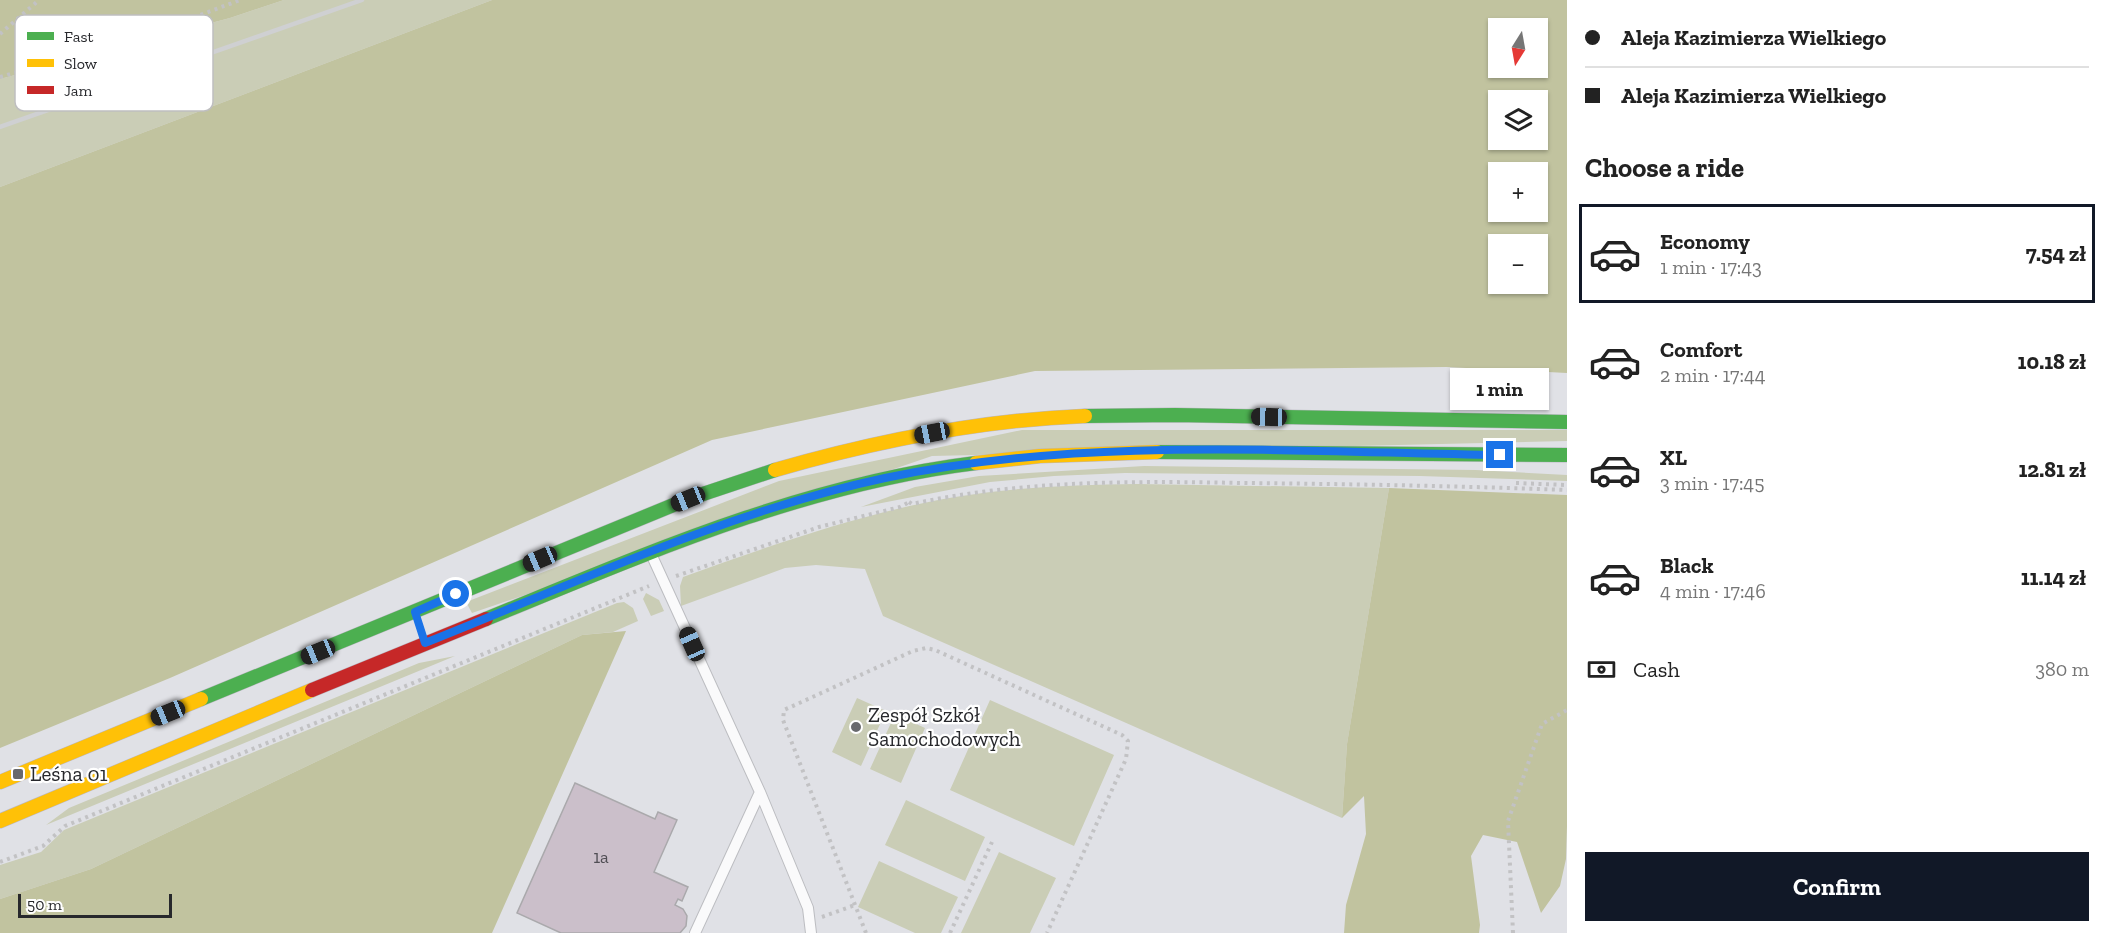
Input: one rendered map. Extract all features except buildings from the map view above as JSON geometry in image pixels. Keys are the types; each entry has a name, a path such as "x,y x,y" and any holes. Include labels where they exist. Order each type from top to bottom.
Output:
{"main road":[{"path":"0,820 420,628 593,537 730,484 818,457 932,433 1012,422 1073,417 1177,415 1567,422"},
{"path":"0,782 420,628 826,492 958,465 1038,456 1124,451 1567,455"}],"lane":[{"path":"651,552 760,792 808,908 811,933"},
{"path":"695,933 760,792"}],"path":[{"path":"22,15 39,0"},
{"path":"201,15 240,0"},
{"path":"0,34 15,21"},
{"path":"0,76 15,72"},
{"path":"0,862 43,846 65,826 663,578 765,544 954,491 1088,477 1420,479 1567,485"},
{"path":"785,532 907,500 912,504 999,490 1128,482 1420,484 1567,490"},
{"path":"59,822 740,547"},
{"path":"866,933 783,720 784,710 912,651 926,648 935,650 1122,735 1128,741 1126,759 1047,933"},
{"path":"1514,933 1508,821 1542,724 1567,710"},
{"path":"950,933 992,842"},
{"path":"811,921 855,905"}],"green space":[{"path":"0,0 284,0 213,23 213,15 15,15 15,75 0,79"},
{"path":"284,0 492,0 213,106 213,23"},
{"path":"492,0 1567,0 1567,373 1446,367 1035,371 712,440 170,678 0,748 0,187 200,111 213,111 213,106"},
{"path":"15,75 15,111 200,111 0,187 0,79"},
{"path":"1022,430 1567,430 1567,441 932,456 472,613 466,602 779,481"},
{"path":"1144,466 1476,470 1567,475 1567,481 1420,476 1125,473 990,482 861,507 915,487 979,476"},
{"path":"1137,484 1389,488 1347,744 1342,818 883,616 865,569 816,565 785,568 681,606 680,586 683,577 852,521 920,504 1000,491"},
{"path":"1389,488 1567,495 1566,859 1560,886 1541,913 1517,842 1483,835 1471,856 1480,925 1479,933 1344,933 1346,905 1366,834 1364,796 1342,818 1347,744"},
{"path":"646,593 659,600 664,611 651,616 643,599"},
{"path":"624,602 633,608 638,621 613,632 582,635 91,869 0,899 0,865 41,852 64,830"},
{"path":"626,631 492,933 0,933 0,899 91,869 582,635"},
{"path":"455,656 46,825 69,808 419,663"},
{"path":"857,698 886,711 861,766 832,752"},
{"path":"990,700 1114,755 1074,846 950,790"},
{"path":"895,714 925,728 901,783 870,769"},
{"path":"906,800 985,837 965,881 885,845"},
{"path":"999,852 1056,878 1030,933 961,933"},
{"path":"879,861 958,897 941,933 915,933 858,907"}],"railway":[{"path":"213,52 362,0"},
{"path":"0,127 46,111"}],"traffic: fast":[{"path":"1085,416 1175,415 1567,422"},
{"path":"1157,452 1567,455"},
{"path":"486,619 605,570 726,524 787,504 912,473 976,463"},
{"path":"201,699 688,499 775,470"}],"traffic: slow":[{"path":"775,470 890,441 967,427 1085,416"},
{"path":"976,463 1040,456 1157,452"},
{"path":"0,821 312,690"},
{"path":"0,782 201,699"}],"traffic: jam":[{"path":"312,690 486,619"}],"place":[{"name":"Zespół Szkół Samochodowych","path":"856,727"},
{"name":"Leśna 01","path":"18,774"}],"route":[{"path":"456,594 415,612 425,643 651,552 780,505 886,478 958,465 1038,456 1124,451 1500,455"}]}
